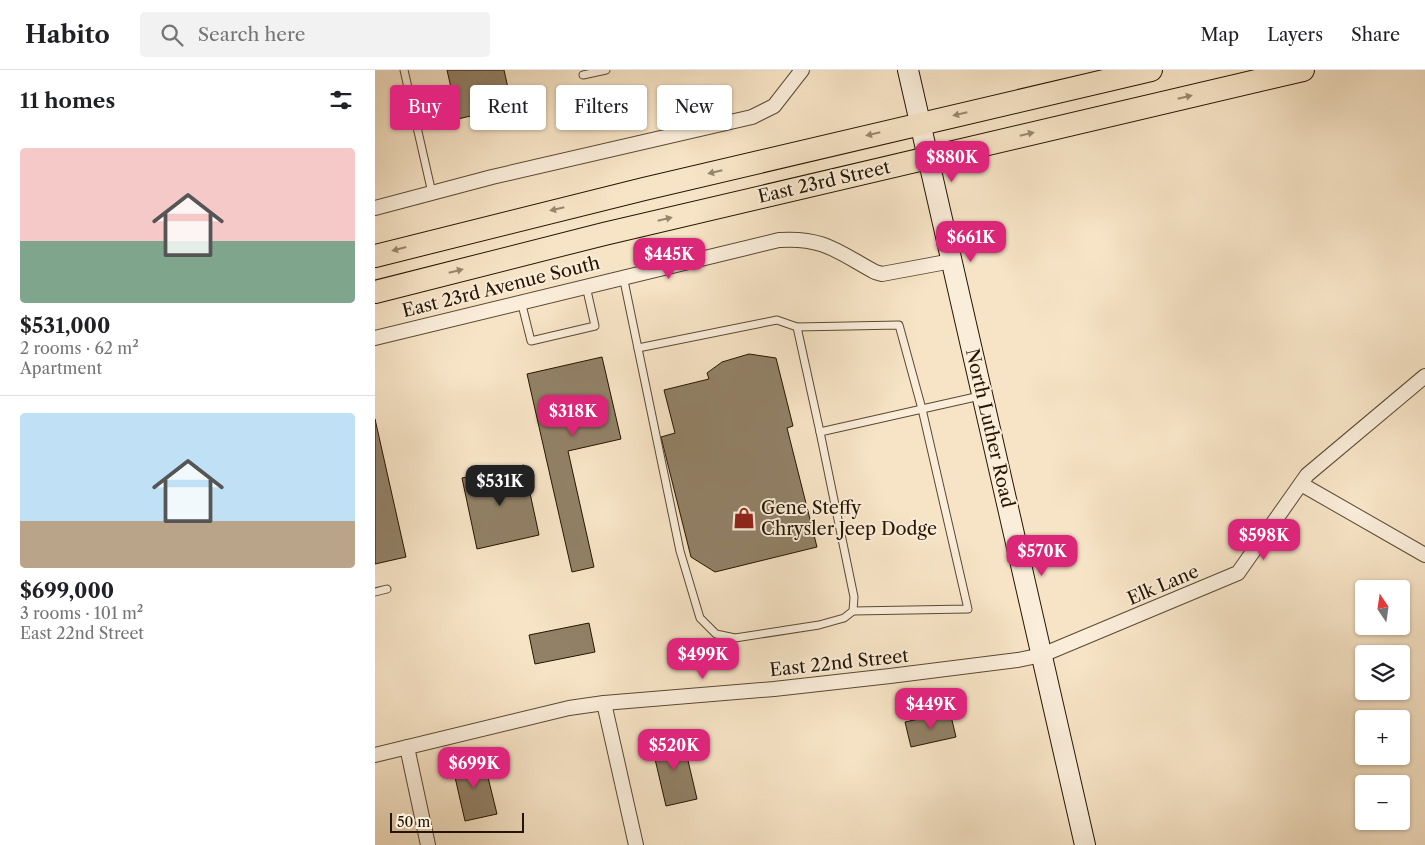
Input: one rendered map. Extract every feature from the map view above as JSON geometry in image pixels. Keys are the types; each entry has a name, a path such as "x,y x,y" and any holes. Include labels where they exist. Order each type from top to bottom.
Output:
{"main road":[{"name":"East 23rd Street","path":"375,256 549,211 1151,70"},
{"name":"East 23rd Street","path":"375,292 537,250 1303,70"}],"street":[{"path":"375,208 752,117 773,106 802,70"},
{"name":"North Luther Road","path":"908,70 1085,845"},
{"name":"East 23rd Avenue South","path":"375,338 754,244 796,239 827,245 875,272 890,274 953,261"},
{"name":"Elk Lane","path":"1042,655 1238,574 1307,475 1425,376"},
{"path":"1301,484 1425,555"},
{"name":"East 22nd Street","path":"375,755 569,708 605,702 842,682 1018,660 1042,655"},
{"path":"605,702 636,845"},
{"path":"407,747 429,845"}],"lane":[{"path":"405,70 432,193"},
{"path":"583,75 606,70"},
{"path":"623,276 638,348 681,551 700,618 716,634 735,638 819,625 844,618 853,611 969,609 922,409 899,325 797,327 777,320 638,348"},
{"path":"521,301 531,341 595,326 586,285"},
{"path":"797,327 854,597 853,611"},
{"path":"820,432 983,396"},
{"path":"375,592 387,590"}],"building":[{"path":"447,70 504,70 507,85 470,85 470,116 460,119 460,85 450,85"},
{"path":"749,354 776,358 793,426 787,428 817,547 715,572 691,557 661,437 675,433 664,390 709,379 707,373 722,362"},
{"path":"602,357 621,439 568,451 594,567 572,572 527,374"},
{"path":"375,419 406,557 375,564"},
{"path":"524,465 539,535 477,549 462,478"},
{"path":"589,623 595,652 535,664 529,635"},
{"path":"950,712 956,737 911,747 905,722"},
{"path":"682,735 697,799 666,806 651,742"},
{"path":"483,757 497,814 465,821 452,764"}],"place":[{"name":"Gene Steffy Chrysler Jeep Dodge","path":"744,518"}]}
